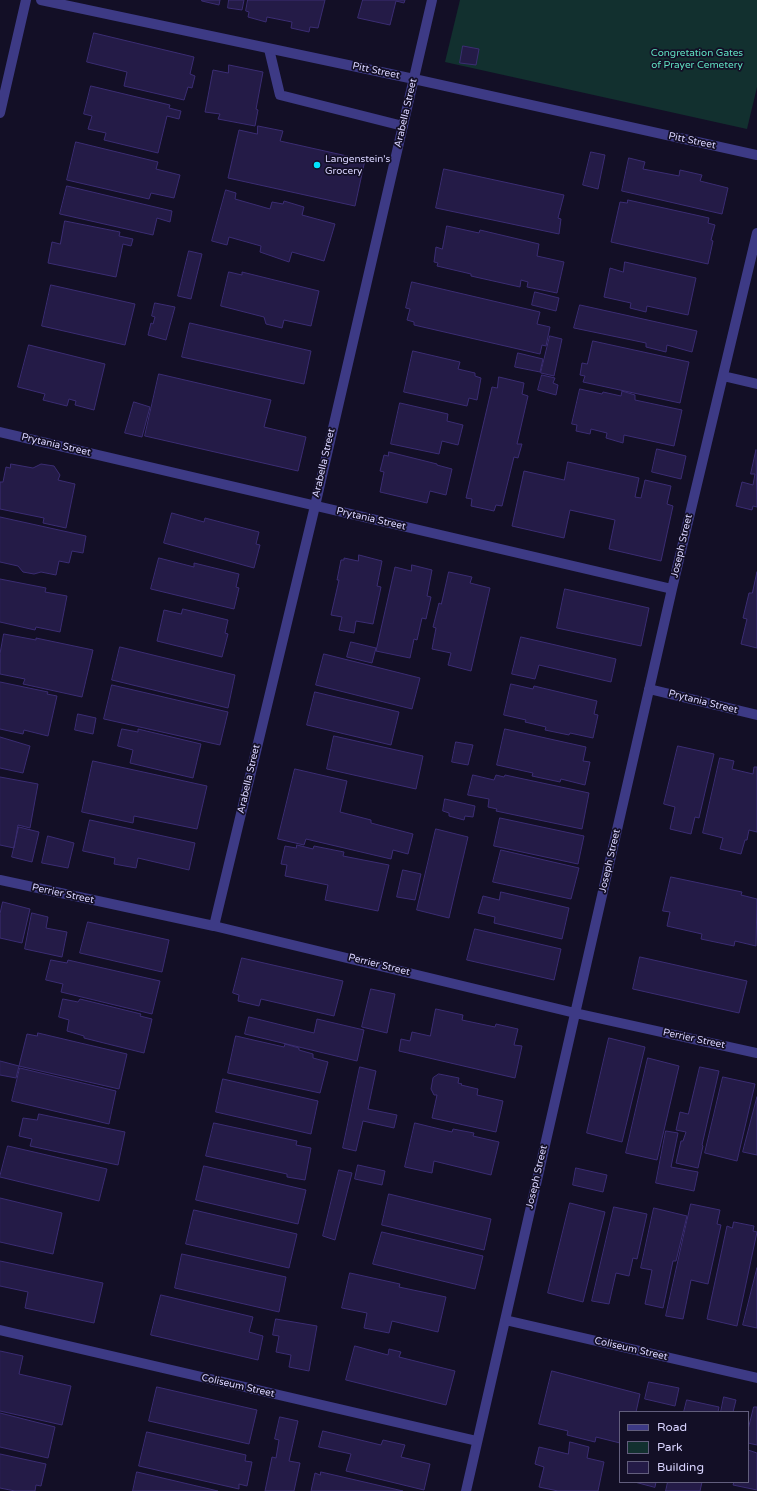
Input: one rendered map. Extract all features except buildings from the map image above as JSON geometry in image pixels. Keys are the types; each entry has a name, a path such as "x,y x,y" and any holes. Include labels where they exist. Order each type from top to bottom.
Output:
{"street":[{"path":"0,113 26,0"},
{"name":"Pitt Street","path":"41,0 757,155"},
{"name":"Arabella Street","path":"214,926 315,506 432,0"},
{"path":"269,49 280,95 403,126"},
{"name":"Joseph Street","path":"466,1491 672,589 757,233"},
{"path":"723,376 757,384"},
{"name":"Prytania Street","path":"0,432 672,589"},
{"name":"Prytania Street","path":"649,689 757,715"},
{"name":"Perrier Street","path":"0,880 214,926 575,1013 757,1052"},
{"name":"Coliseum Street","path":"505,1320 757,1378"},
{"name":"Coliseum Street","path":"0,1330 477,1441"}],"green space":[{"name":"Congretation Gates of Prayer Cemetery","path":"460,0 757,0 757,87 747,129 445,62"}],"place":[{"name":"Langenstein's Grocery","path":"317,165"}]}
